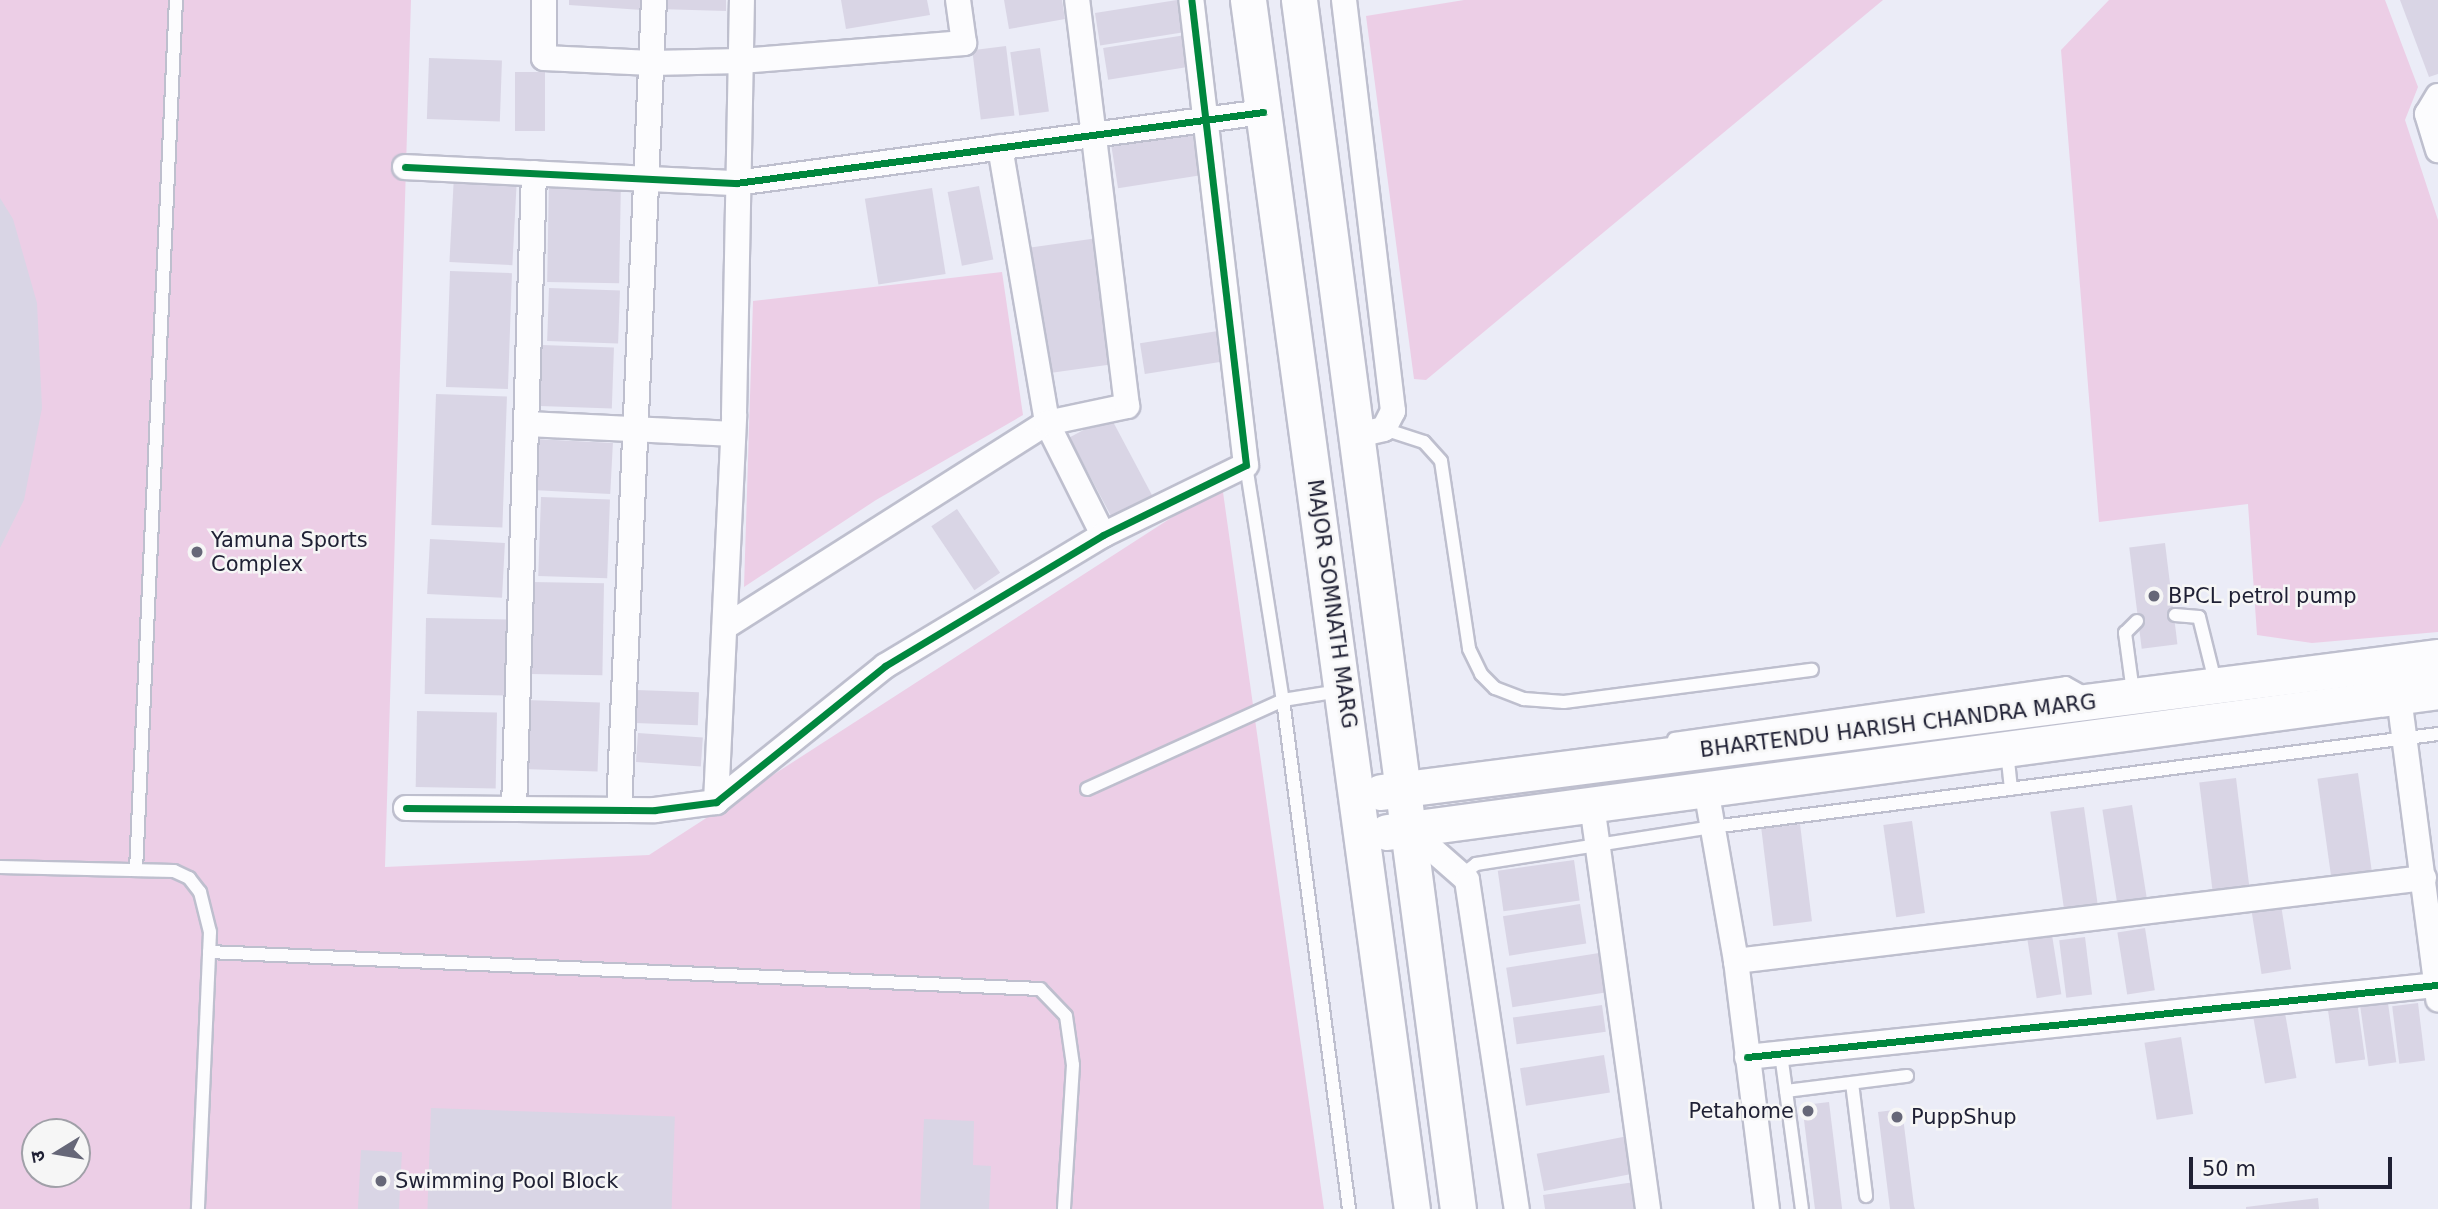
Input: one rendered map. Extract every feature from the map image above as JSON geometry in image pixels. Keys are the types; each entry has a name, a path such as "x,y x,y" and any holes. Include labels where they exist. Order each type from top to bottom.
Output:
{"main road":[{"name":"MAJOR SOMNATH MARG","path":"1248,0 1344,690 1412,1209"},
{"path":"1299,0 1370,432 1404,789 1458,1209"},
{"name":"BHARTENDU HARISH CHANDRA MARG","path":"1357,795 2438,657"},
{"name":"BHARTENDU HARISH CHANDRA MARG","path":"1363,835 2438,691"}],"street":[{"path":"544,0 544,58 652,63 741,61 964,43 958,0"},
{"path":"619,810 654,0"},
{"path":"716,802 733,434 742,0"},
{"path":"725,627 1047,423 1128,406 1077,0"},
{"path":"406,808 619,810 716,802 885,666 1102,535 1246,465 1191,0"},
{"path":"1344,0 1393,411 1370,432"},
{"path":"2438,96 2427,114 2438,150"},
{"path":"405,167 739,182 1263,112"},
{"path":"1000,147 1047,423 1102,535"},
{"path":"514,809 529,424 534,173"},
{"path":"529,424 636,426 733,434"},
{"path":"1747,1057 2437,992 2399,696"},
{"path":"1706,789 1736,961 1767,1209"},
{"path":"1592,805 1648,1209"},
{"path":"1409,829 1462,875 1475,910 1517,1209"},
{"path":"1736,961 2424,878"}],"lane":[{"path":"136,870 176,0"},
{"path":"1370,432 1424,442 1441,461 1469,649 1481,674 1494,688 1524,699 1564,702 1812,670"},
{"path":"1246,465 1283,700 1349,1209"},
{"path":"2175,615 2199,617 2216,685"},
{"path":"2133,696 2125,633 2137,621"},
{"path":"1087,789 1283,700 1344,690"},
{"path":"1462,875 1476,864 1713,827 2438,734"},
{"path":"2007,749 2011,789"},
{"path":"0,867 174,870 190,878 205,908 209,952 198,1209"},
{"path":"209,952 1040,989 1066,1016 1073,1065 1063,1209"},
{"path":"1781,1054 1802,1209"},
{"path":"1786,1091 1908,1076"},
{"path":"1852,1083 1866,1196"}],"shaded area":[{"name":"Yamuna Sports Complex","path":"0,0 411,0 385,867 649,855 1222,485 1324,1209 0,1209"},
{"path":"1464,0 1883,0 1426,380 1414,379 1366,16"},
{"path":"2109,0 2385,0 2418,87 2405,120 2438,220 2438,632 2312,643 2257,635 2248,504 2099,522 2061,50"},
{"path":"1002,272 1023,415 876,500 744,587 753,301"}],"building":[{"path":"569,0 643,0 642,10 569,5"},
{"path":"659,0 726,0 726,11 658,9"},
{"path":"841,0 927,0 930,15 846,29"},
{"path":"1004,0 1062,0 1065,19 1009,29"},
{"path":"1177,0 1182,33 1100,46 1095,13"},
{"path":"2400,0 2438,0 2438,74 2429,77"},
{"path":"1192,34 1197,66 1108,80 1103,48"},
{"path":"1006,46 1015,115 981,120 972,50"},
{"path":"1040,48 1049,111 1019,116 1010,52"},
{"path":"429,58 502,61 500,122 427,119"},
{"path":"515,72 545,72 545,131 515,131"},
{"path":"1192,131 1199,175 1118,188 1111,144"},
{"path":"454,175 517,178 512,265 449,262"},
{"path":"549,177 621,178 619,283 547,282"},
{"path":"979,186 993,260 962,266 948,192"},
{"path":"932,188 946,274 878,285 865,199"},
{"path":"0,198 13,219 37,303 42,408 24,500 0,548"},
{"path":"1098,238 1116,364 1048,373 1031,247"},
{"path":"450,271 512,273 508,389 446,387"},
{"path":"549,288 620,290 618,343 547,341"},
{"path":"1218,331 1223,362 1145,374 1140,343"},
{"path":"542,345 614,348 612,408 540,406"},
{"path":"436,394 507,396 502,527 431,525"},
{"path":"1110,416 1157,505 1117,527 1069,438"},
{"path":"535,439 613,443 610,494 532,490"},
{"path":"541,497 610,499 607,578 538,576"},
{"path":"957,509 1000,573 974,590 931,526"},
{"path":"430,539 505,543 502,598 427,594"},
{"name":"BPCL petrol pump","path":"2165,543 2177,644 2142,649 2129,547"},
{"path":"532,582 604,583 602,675 530,674"},
{"path":"426,618 508,619 507,695 425,694"},
{"path":"636,690 699,692 698,725 635,723"},
{"path":"525,700 600,703 598,772 523,769"},
{"path":"417,711 497,712 496,788 416,787"},
{"path":"638,733 703,738 701,766 636,762"},
{"path":"2358,773 2372,875 2332,881 2317,779"},
{"path":"2236,778 2250,893 2213,898 2199,783"},
{"path":"2132,805 2147,898 2117,903 2102,810"},
{"path":"2084,807 2098,907 2064,912 2050,812"},
{"path":"1912,821 1925,913 1896,917 1883,825"},
{"path":"1800,824 1812,921 1773,926 1761,829"},
{"path":"1574,860 1580,901 1503,911 1498,871"},
{"path":"1580,904 1586,944 1509,956 1503,916"},
{"path":"2281,905 2291,969 2262,974 2251,910"},
{"path":"2145,928 2155,990 2127,995 2117,932"},
{"path":"2052,935 2061,994 2037,998 2027,939"},
{"path":"2085,937 2092,995 2066,998 2059,940"},
{"path":"1599,953 1605,993 1512,1007 1506,968"},
{"path":"2387,996 2396,1062 2369,1066 2359,1000"},
{"path":"2357,1001 2365,1059 2336,1064 2327,1005"},
{"path":"2418,1003 2425,1061 2399,1064 2392,1006"},
{"path":"1602,1005 1606,1032 1517,1044 1513,1018"},
{"path":"2285,1013 2296,1078 2265,1084 2253,1019"},
{"path":"2181,1037 2193,1114 2157,1120 2144,1043"},
{"path":"1604,1055 1610,1093 1526,1106 1520,1068"},
{"path":"1829,1102 1842,1209 1815,1209 1802,1105"},
{"path":"431,1108 675,1117 672,1209 427,1209"},
{"path":"1902,1109 1915,1209 1890,1209 1878,1112"},
{"path":"924,1119 974,1121 973,1165 991,1166 989,1209 920,1209"},
{"path":"1628,1136 1635,1173 1544,1191 1537,1154"},
{"name":"Swimming Pool Block","path":"361,1150 402,1152 399,1209 358,1209"},
{"path":"1635,1182 1639,1209 1545,1209 1543,1195"},
{"path":"2318,1198 2319,1209 2246,1209 2246,1207"}],"cycle path":[{"path":"406,808 655,810 716,802 885,666 1103,535 1246,465 1191,0"},
{"path":"405,167 736,183 1263,112"},
{"path":"1747,1057 2437,985"}],"place":[{"name":"Yamuna Sports Complex","path":"197,552"},
{"name":"BPCL petrol pump","path":"2154,596"},
{"name":"Petahome","path":"1808,1111"},
{"name":"PuppShup","path":"1897,1117"},
{"name":"Swimming Pool Block","path":"381,1181"}]}
